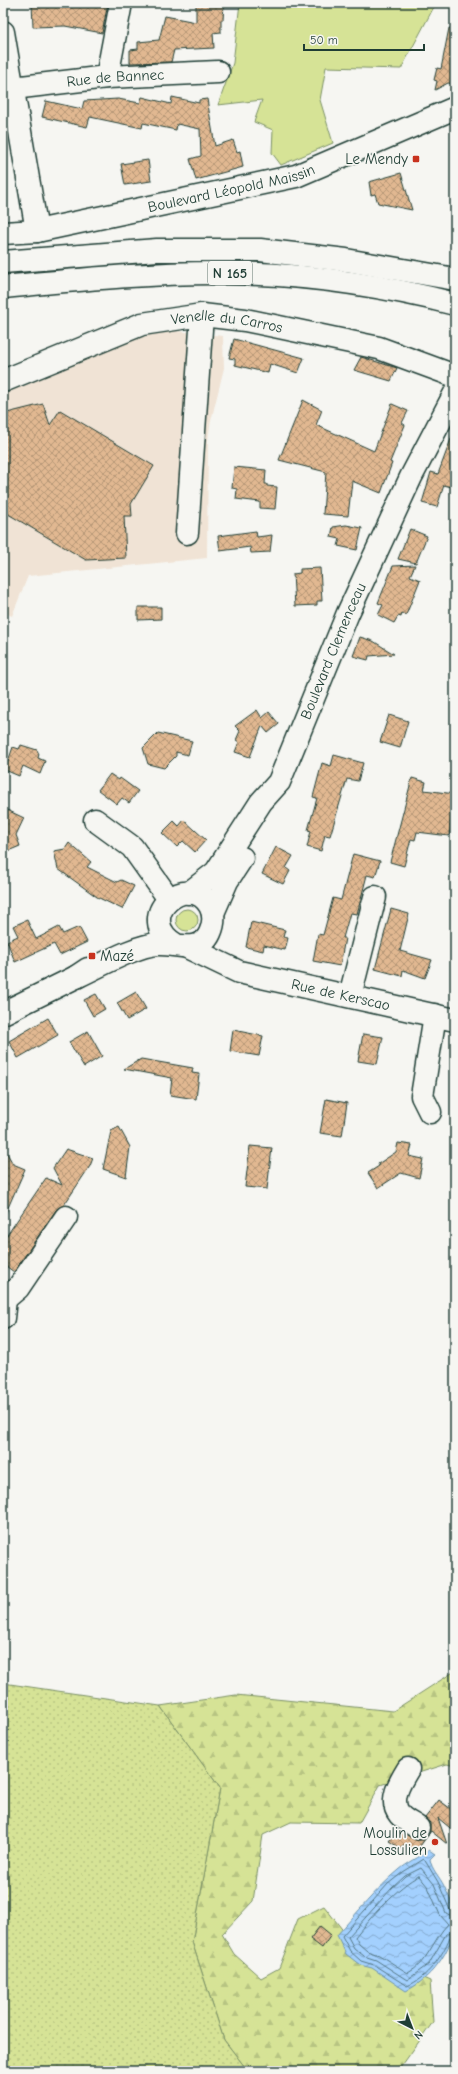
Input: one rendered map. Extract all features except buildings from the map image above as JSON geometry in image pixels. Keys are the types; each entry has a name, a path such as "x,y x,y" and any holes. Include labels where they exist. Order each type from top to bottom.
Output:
{"main road":[{"path":"107,77 121,3"},
{"path":"3,32 37,231"},
{"name":"Rue de Bannec","path":"13,88 107,77 218,72"},
{"name":"Boulevard Léopold Maissin","path":"3,233 37,231 296,176 339,160 453,109"},
{"name":"N 165","path":"3,262 157,250 260,250 346,260 455,279"},
{"name":"N 165","path":"3,287 140,276 226,273 291,276 340,282 387,289 455,304"},
{"path":"187,533 202,315"},
{"name":"Venelle du Carros","path":"3,381 142,324 202,315 245,320 379,348 455,376"},
{"name":"Boulevard Clemenceau","path":"189,893 216,872 261,802 279,782 348,613 411,477 455,393"},
{"path":"3,1013 76,976 146,946 159,944 196,946 203,941 210,935 213,919 227,881 269,817 279,782"},
{"path":"95,820 132,847 165,904 160,926 163,934 181,946"},
{"path":"76,976 138,936 165,904 175,895 189,893 204,899 213,919 218,945 228,965"},
{"path":"350,996 375,897"},
{"name":"Rue de Kerscao","path":"181,946 228,965 239,972 445,1017"},
{"path":"430,1112 422,1096 445,1017"},
{"path":"4,1305 18,1288 66,1217"},
{"path":"408,1769 397,1786 395,1804 400,1816 418,1828"}],"shaded area":[{"path":"166,330 223,336 224,368 210,425 208,442 207,558 28,576 12,616 3,612 3,390 126,341"}],"green space":[{"path":"240,3 436,3 401,69 326,67 320,100 333,143 281,165 272,153 273,130 254,122 262,100 218,105 233,63"},
{"path":"187,909 195,912 198,920 195,928 187,931 179,928 176,920 179,912"},
{"path":"455,1671 455,1766 447,1764 380,1785 359,1823 291,1822 263,1835 253,1901 222,1934 234,1954 261,1978 279,1968 298,1919 324,1906 359,1951 430,1981 433,2022 398,2071 248,2071 224,2040 192,1942 220,1788 160,1706 236,1695 393,1711"},
{"path":"3,1683 160,1706 220,1788 192,1942 224,2040 248,2071 3,2071"}],"water":[{"path":"429,1850 435,1854 430,1859 431,1863 453,1905 455,1912 455,1924 448,1948 442,1959 425,1978 406,1991 372,1968 360,1965 346,1954 337,1935 382,1885 402,1867"}],"place":[{"name":"Le Mendy","path":"416,159"},
{"name":"Mazé","path":"92,956"},
{"name":"Moulin de Lossulien","path":"435,1842"}]}
